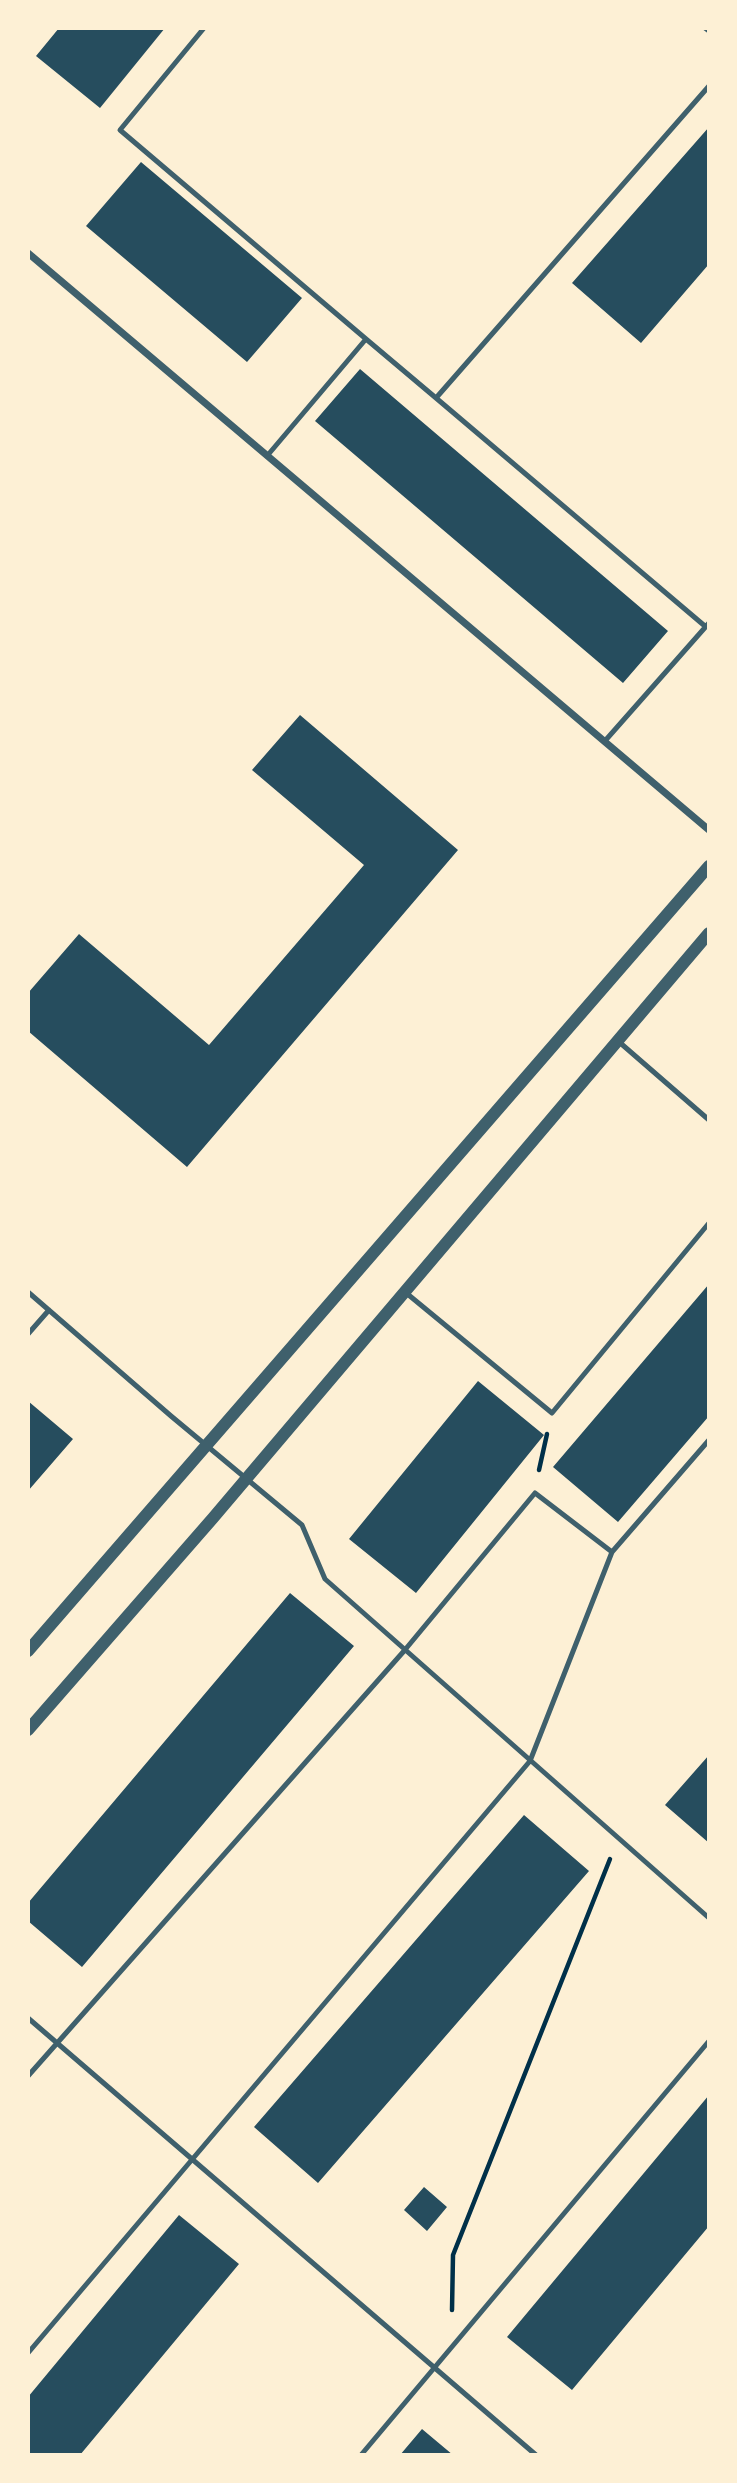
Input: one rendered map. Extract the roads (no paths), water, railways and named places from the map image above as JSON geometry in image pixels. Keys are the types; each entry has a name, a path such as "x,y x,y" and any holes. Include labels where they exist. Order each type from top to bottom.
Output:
{"street":[{"path":"28,253 709,830"},
{"path":"28,1651 709,866"},
{"path":"28,1730 709,933"}],"lane":[{"path":"204,28 120,130 707,625 604,742"},
{"path":"436,398 709,86"},
{"path":"267,456 366,339"},
{"path":"618,1041 709,1120"},
{"path":"405,1292 552,1413 709,1223"},
{"path":"28,1292 302,1525 325,1579 709,1918"},
{"path":"28,1334 49,1310"},
{"path":"28,2353 530,1761 612,1552 709,1440"},
{"path":"28,2077 404,1651 535,1493 612,1552"},
{"path":"28,2018 536,2455"},
{"path":"361,2455 709,2041"}]}
